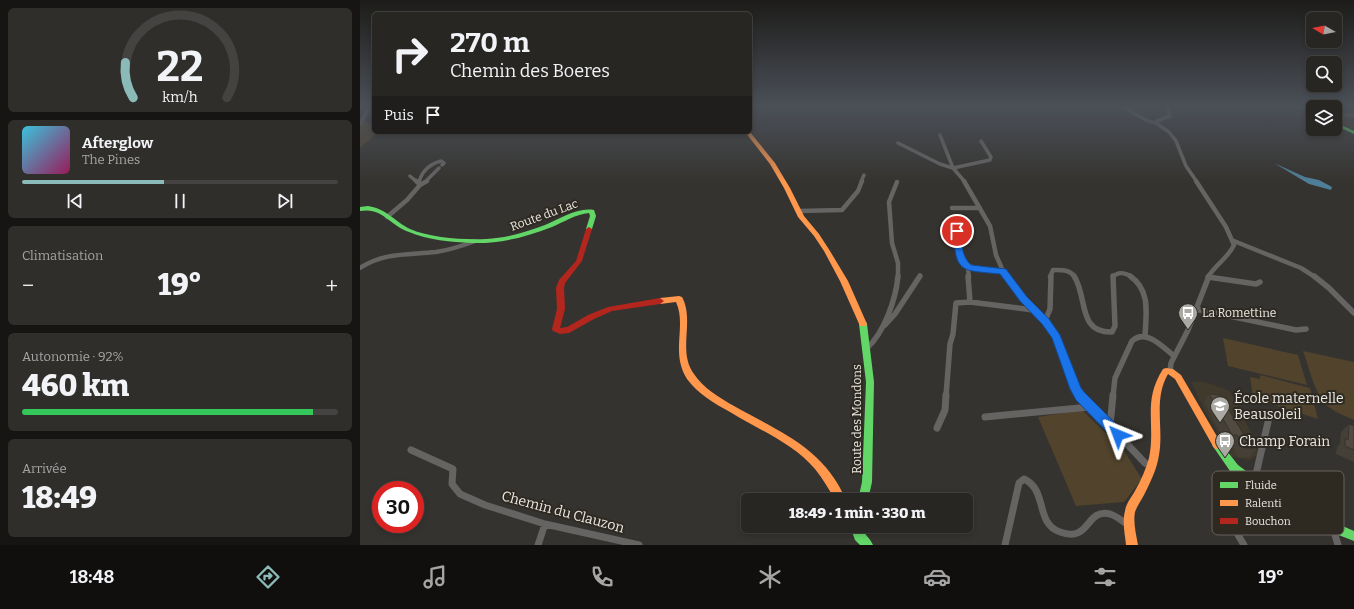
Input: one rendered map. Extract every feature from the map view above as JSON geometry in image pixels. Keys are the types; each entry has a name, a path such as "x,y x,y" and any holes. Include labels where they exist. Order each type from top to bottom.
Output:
{"street":[{"path":"1168,131 1176,141 1190,174 1234,241 1310,273 1321,280 1354,312"},
{"name":"Route des Mondons","path":"749,134 772,163 787,188 801,217 817,235 844,281 863,321 870,382 867,482 865,493"},
{"path":"940,135 953,168 967,185 990,226 996,255 1003,271 1024,299 1045,321 1056,337 1076,389 1090,407 1145,463 1152,467"},
{"path":"898,143 940,164 953,168 990,160 991,157 981,141"},
{"path":"387,217 407,200 420,184 430,178 444,163 441,161 431,165 422,174 420,184"},
{"path":"798,211 842,210 858,191 864,175"},
{"path":"410,176 420,184"},
{"path":"867,348 875,340 889,313 898,278 898,262 892,243 889,202 897,182"},
{"name":"Route du Lac","path":"360,210 366,207 374,207 402,228 418,233 491,242 509,239 550,226 583,212 592,211 593,216 579,261 562,282 560,288 561,309 556,329 560,332 565,332 591,317 619,307 679,299 683,305 684,364 695,380 712,398 794,443 815,462 828,478 837,493"},
{"path":"952,208 980,208"},
{"path":"957,231 959,255 963,263 968,268 1003,271"},
{"path":"360,268 369,261 380,257 436,252 460,247 475,241"},
{"path":"1170,371 1174,356 1188,330 1208,277 1214,266 1233,249 1234,241"},
{"path":"968,268 970,302"},
{"path":"1045,321 1050,311 1050,275 1053,270 1062,269 1071,273 1078,281 1088,319 1093,328 1101,332 1112,332 1115,329 1113,276 1123,274 1137,281 1145,292 1145,336"},
{"path":"883,326 892,319 920,276"},
{"path":"1208,277 1256,284 1260,282"},
{"path":"937,428 945,410 948,393 950,344 954,335 953,313 956,303 970,302 1034,310"},
{"path":"1196,309 1296,330 1306,329"},
{"path":"1110,426 1114,378 1135,337 1140,335 1149,337 1174,356"},
{"path":"1132,545 1129,525 1132,507 1152,467 1155,448 1155,407 1163,373 1170,371 1178,377 1219,449 1230,464 1238,471"},
{"path":"985,418 1090,407"},
{"path":"1257,471 1268,422"},
{"name":"Chemin du Clauzon","path":"410,450 453,469 452,484 460,494 485,505 545,524 639,545"},
{"path":"1005,545 1019,483 1024,479 1032,480 1036,486 1044,517 1058,532 1070,536 1080,535 1086,530 1092,517 1100,513 1111,514 1129,525"},
{"path":"538,545 545,524"},
{"path":"1344,532 1354,536"},
{"path":"858,533 867,545"},
{"path":"1237,535 1244,545"},
{"path":"1335,535 1338,545"}],"shaded area":[{"path":"360,131 372,131 372,134 376,134 360,148"},
{"path":"1223,338 1298,355 1307,385 1228,366"},
{"path":"1303,351 1354,362 1354,420 1335,411 1324,402 1316,389"},
{"path":"1260,375 1310,388 1318,419 1253,398 1250,377 1260,379"},
{"path":"1191,382 1205,382 1230,391 1258,446 1257,455 1249,460 1232,457 1204,409"},
{"path":"1082,410 1124,451 1142,479 1124,502 1076,506 1038,417"}],"water":[{"path":"1274,163 1305,177 1319,180 1332,187 1331,190 1309,184"}],"building":[{"path":"1209,394 1220,395 1244,435 1249,435 1257,449 1245,448 1237,435 1232,435"},
{"path":"1349,424 1354,426 1354,450 1345,446 1345,438 1348,440"}],"traffic: fast":[{"path":"360,209 368,208 380,211 408,230 447,239 473,241 507,239 530,233 579,213 592,211 593,216 589,229"},
{"path":"863,324 870,382 867,482 865,493"},
{"path":"1217,445 1234,468 1238,471"},
{"path":"1344,532 1354,536"},
{"path":"858,533 867,545"}],"traffic: slow":[{"path":"749,134 772,163 787,188 801,217 817,235 827,251 844,281 863,324"},
{"path":"660,301 679,299 682,306 683,356 685,367 690,376 706,392 725,405 776,434 805,453 818,465 837,493"},
{"path":"1132,545 1129,515 1150,471 1153,460 1155,449 1155,408 1157,389 1166,371 1170,371 1178,377 1217,445"}],"traffic: jam":[{"path":"589,229 579,261 562,282 560,288 561,309 556,329 560,331 569,330 591,317 611,309 660,301"}],"place":[{"name":"La Romettine","path":"1188,330"},
{"name":"École maternelle Beausoleil","path":"1220,423"},
{"name":"Champ Forain","path":"1225,458"}],"route":[{"path":"957,231 959,255 963,263 968,268 1003,271 1024,299 1045,321 1056,337 1080,396 1118,435"}]}
